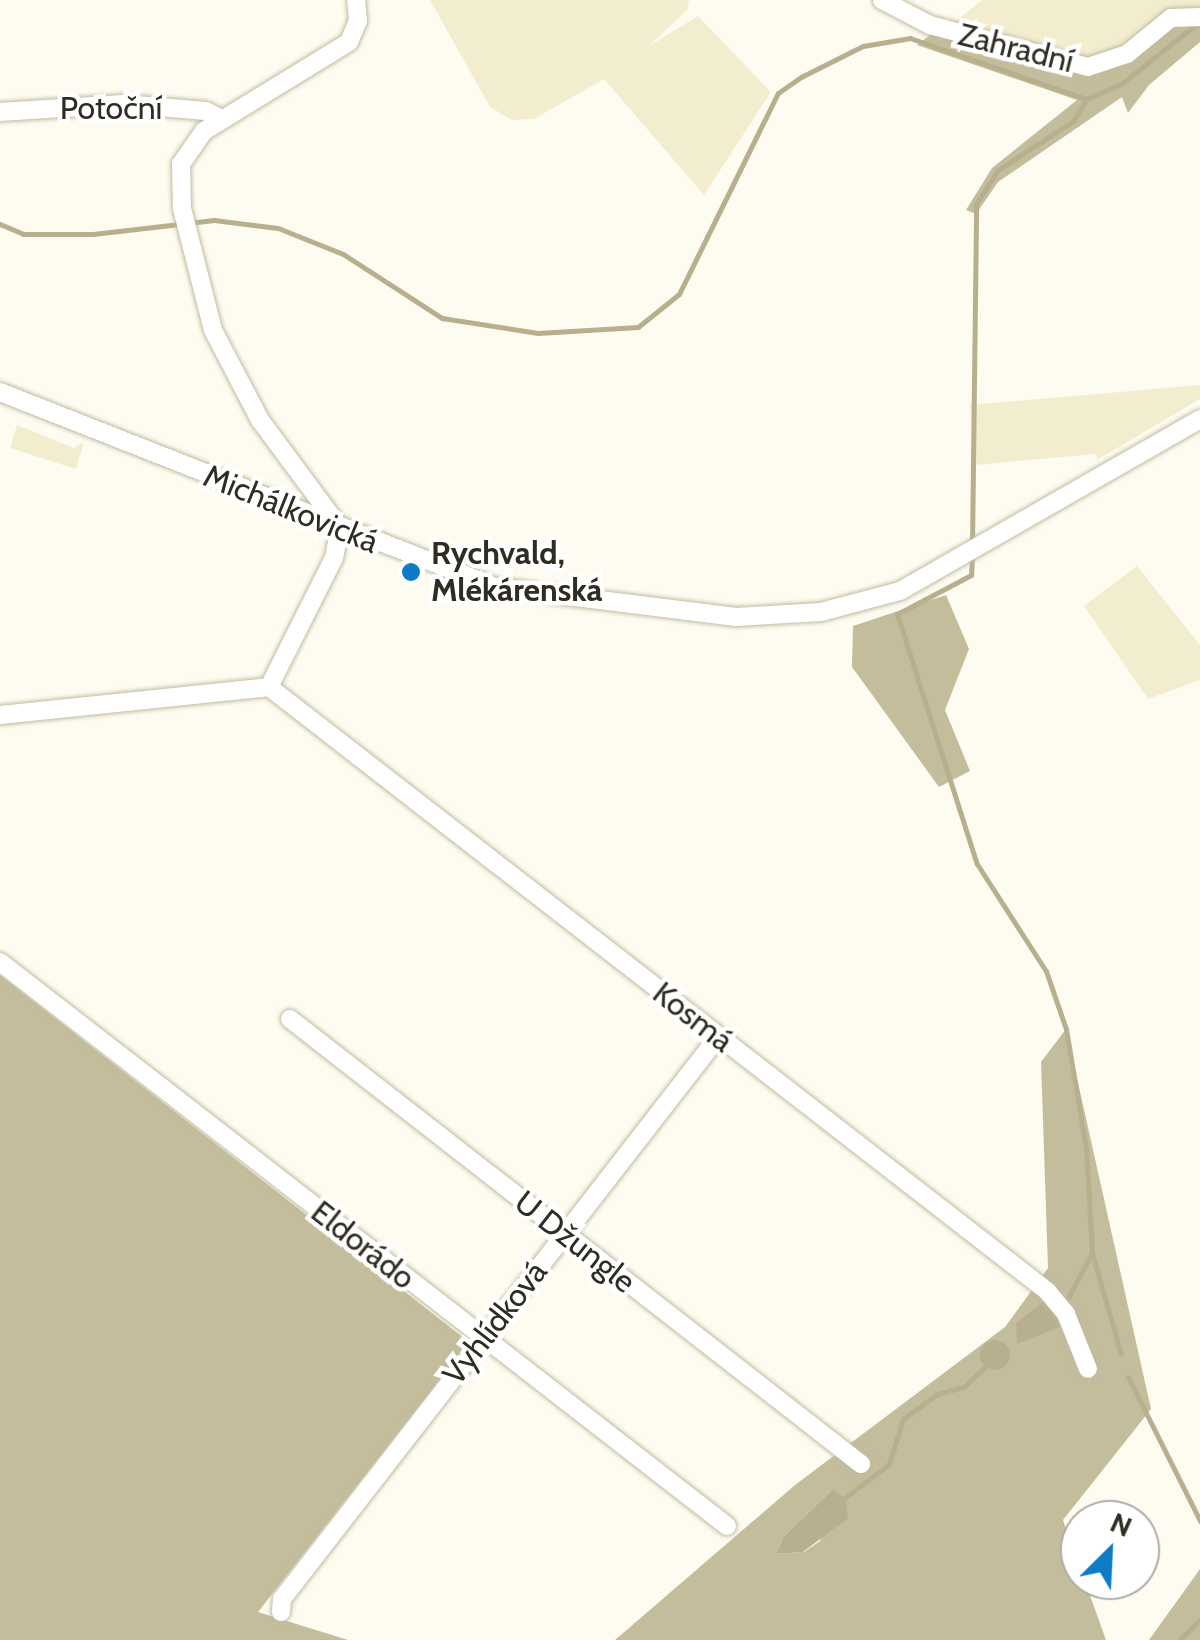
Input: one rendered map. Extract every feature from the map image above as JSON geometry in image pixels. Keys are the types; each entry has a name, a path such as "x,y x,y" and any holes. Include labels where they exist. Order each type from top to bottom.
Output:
{"street":[{"path":"0,716 269,687 334,558 340,528 236,377 213,330 182,208 182,164 189,147 220,119 350,42 358,21 356,0"},
{"name":"Zahradní","path":"882,0 930,26 1076,66 1109,64 1171,18 1199,17"},
{"name":"Potoční","path":"0,112 124,104 206,111 220,119"},
{"name":"Michálkovická","path":"0,392 495,587 554,598 736,617 821,612 900,591 1200,419"},
{"name":"Kosmá","path":"269,687 1047,1291 1066,1314 1088,1369"},
{"name":"Eldorádo","path":"0,962 727,1526"},
{"name":"U Džungle","path":"290,1019 861,1464"},
{"name":"Vyhlídková","path":"281,1612 282,1600 718,1037"}],"shaded area":[{"path":"430,0 689,0 687,10 649,46 698,16 771,92 704,195 604,79 534,119 512,120 490,107"},
{"path":"982,0 1200,0 1200,14 1173,9 1125,49 1090,60 952,24"},
{"path":"1177,21 1200,24 1200,42 1149,85 1128,113 1122,97 998,182 976,214 966,210 992,168 1077,100 917,45 934,32 1087,71"},
{"path":"1200,385 1200,399 1097,460 1096,454 975,465 970,405"},
{"path":"17,425 74,448 84,442 76,469 10,448"},
{"path":"1137,566 1200,645 1200,680 1148,699 1084,606"},
{"path":"946,595 969,649 945,710 970,771 939,787 852,667 853,626"},
{"path":"0,975 469,1342 258,1612 348,1640 0,1640"},
{"path":"1066,1029 1151,1409 1079,1500 1060,1500 1060,1600 1092,1600 1106,1640 615,1640 795,1485 1005,1327 1048,1268 1041,1062","holes":["832,1490 820,1541 804,1552 776,1554 783,1537"]},
{"path":"1044,1301 1062,1326 1017,1344 1016,1323"},
{"path":"995,1340 1006,1344 1010,1355 1006,1366 995,1370 984,1366 980,1355 984,1344"},
{"path":"832,1490 846,1498 848,1518 803,1552 776,1554 783,1537"},
{"path":"1200,1569 1200,1640 1149,1640"}],"waterway":[{"path":"0,224 23,234 93,234 214,220 278,228 343,254 442,318 538,333 638,327 679,294 778,93 801,77 863,46 910,38 1086,99 1121,84 1199,22"},
{"path":"972,546 976,204 998,170 1073,121 1086,99"},
{"path":"972,557 971,575 897,614 977,864 1046,971 1066,1029 1086,1148 1092,1253 1121,1354"},
{"path":"1065,1303 1092,1253"},
{"path":"846,1497 889,1464 903,1419 937,1394 964,1387 986,1366"},
{"path":"1128,1377 1200,1521"},
{"path":"1179,1640 1200,1620"}],"place":[{"name":"Rychvald, Mlékárenská","path":"411,572"}]}
